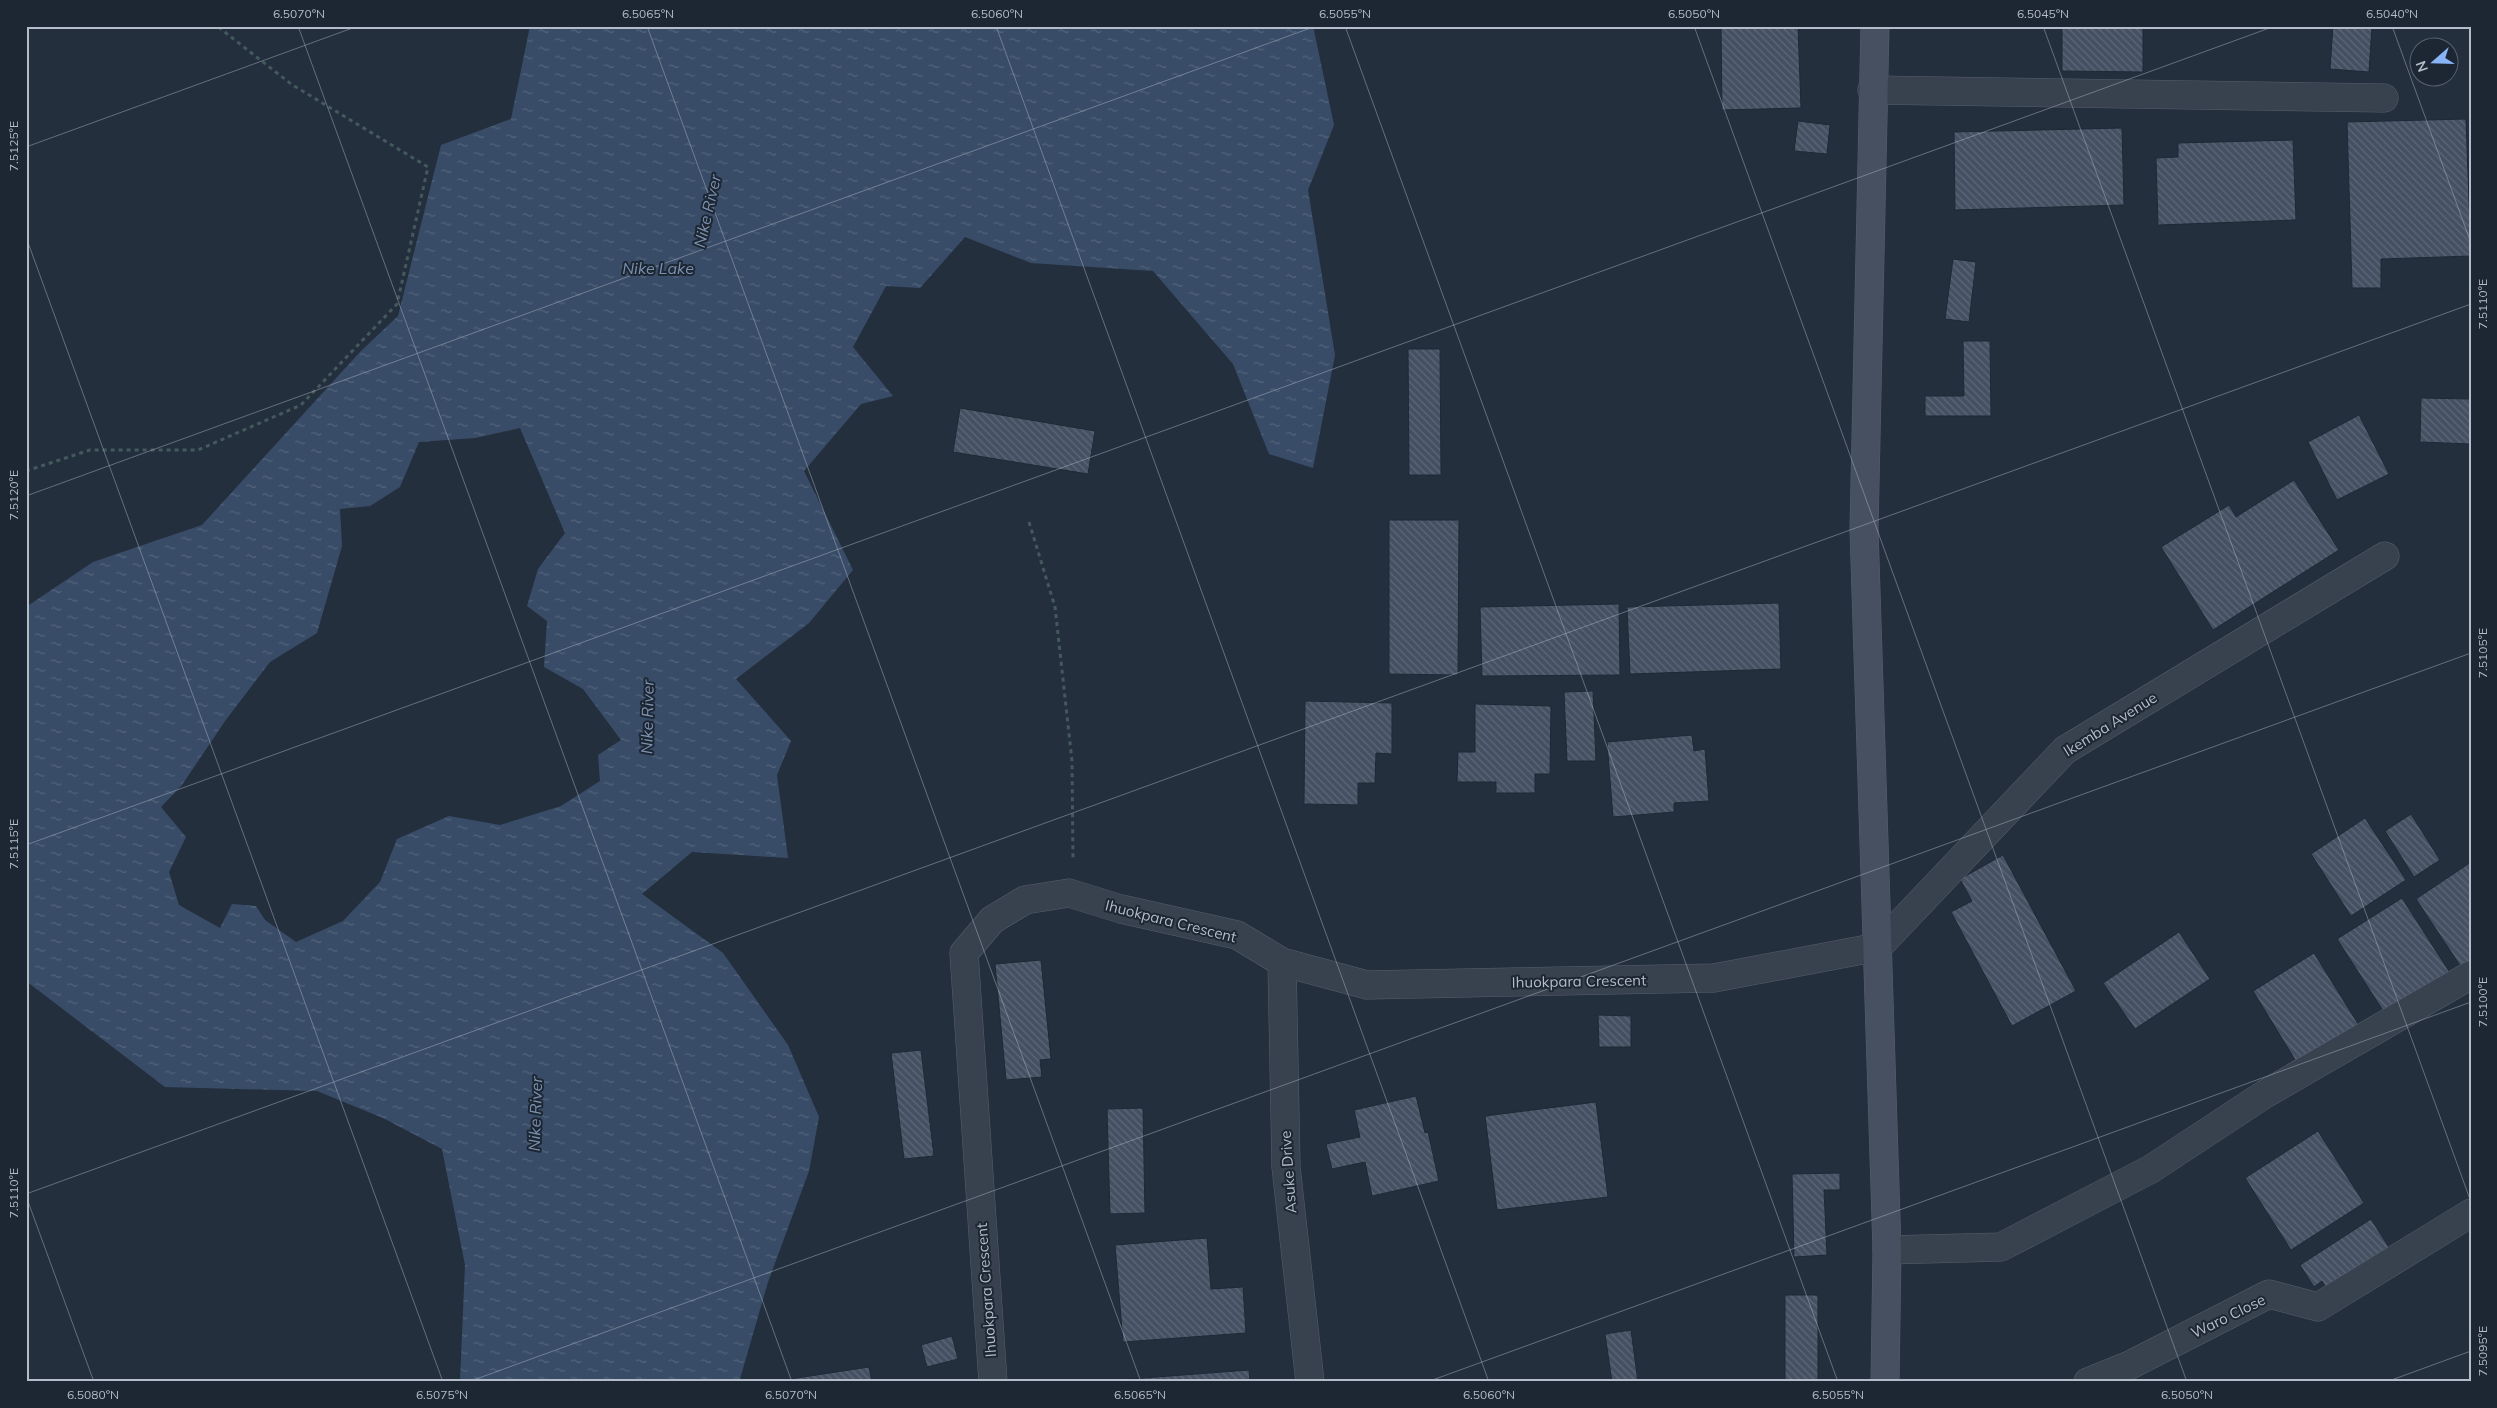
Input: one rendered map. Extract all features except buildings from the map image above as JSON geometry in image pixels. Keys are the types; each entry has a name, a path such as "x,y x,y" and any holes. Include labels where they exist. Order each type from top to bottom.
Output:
{"street":[{"path":"1875,26 1872,90 1864,529 1887,1250 1884,1382"},
{"path":"1872,90 2384,98"},
{"name":"Ikemba Avenue","path":"1878,947 2065,750 2385,556"},
{"name":"Ihuokpara Crescent","path":"992,1382 964,953 992,920 1025,900 1069,892 1121,909 1237,935 1282,962 1367,985 1714,978 1878,947"},
{"name":"Asuke Drive","path":"1282,962 1286,1167 1310,1382"},
{"path":"1887,1250 2001,1247 2151,1169 2265,1094 2471,975"},
{"name":"Waro Close","path":"2088,1382 2130,1366 2269,1294 2318,1307 2471,1214"}],"path":[{"path":"26,471 90,450 198,450 301,405 397,304 428,167 291,84 217,26"},
{"path":"1029,522 1055,607 1072,761 1074,854 1069,892"}],"water":[{"name":"Nike Lake","path":"530,26 1313,26 1334,125 1308,190 1335,355 1313,468 1269,454 1233,364 1153,271 1031,263 965,237 920,288 886,286 853,347 893,396 861,404 804,471 853,570 809,623 736,679 791,741 777,775 788,858 692,852 642,894 723,953 788,1045 819,1117 809,1171 768,1282 740,1379 733,1382 460,1382 465,1265 442,1149 383,1118 317,1091 165,1087 26,981 26,607 93,562 202,525 360,352 398,316 441,145 511,119","holes":["520,428 565,533 538,569 527,606 547,621 544,667 583,689 621,740 598,755 600,781 561,806 500,825 449,816 397,839 380,882 343,921 296,942 265,920 256,906 232,904 220,928 179,905 169,872 186,837 161,807 182,785 225,721 270,662 317,633 342,546 340,509 370,506 400,487 419,442 475,438"]}],"water label":[{"name":"Nike River","path":"707,211"},
{"name":"Nike River","path":"647,717"},
{"name":"Nike River","path":"535,1114"}]}
